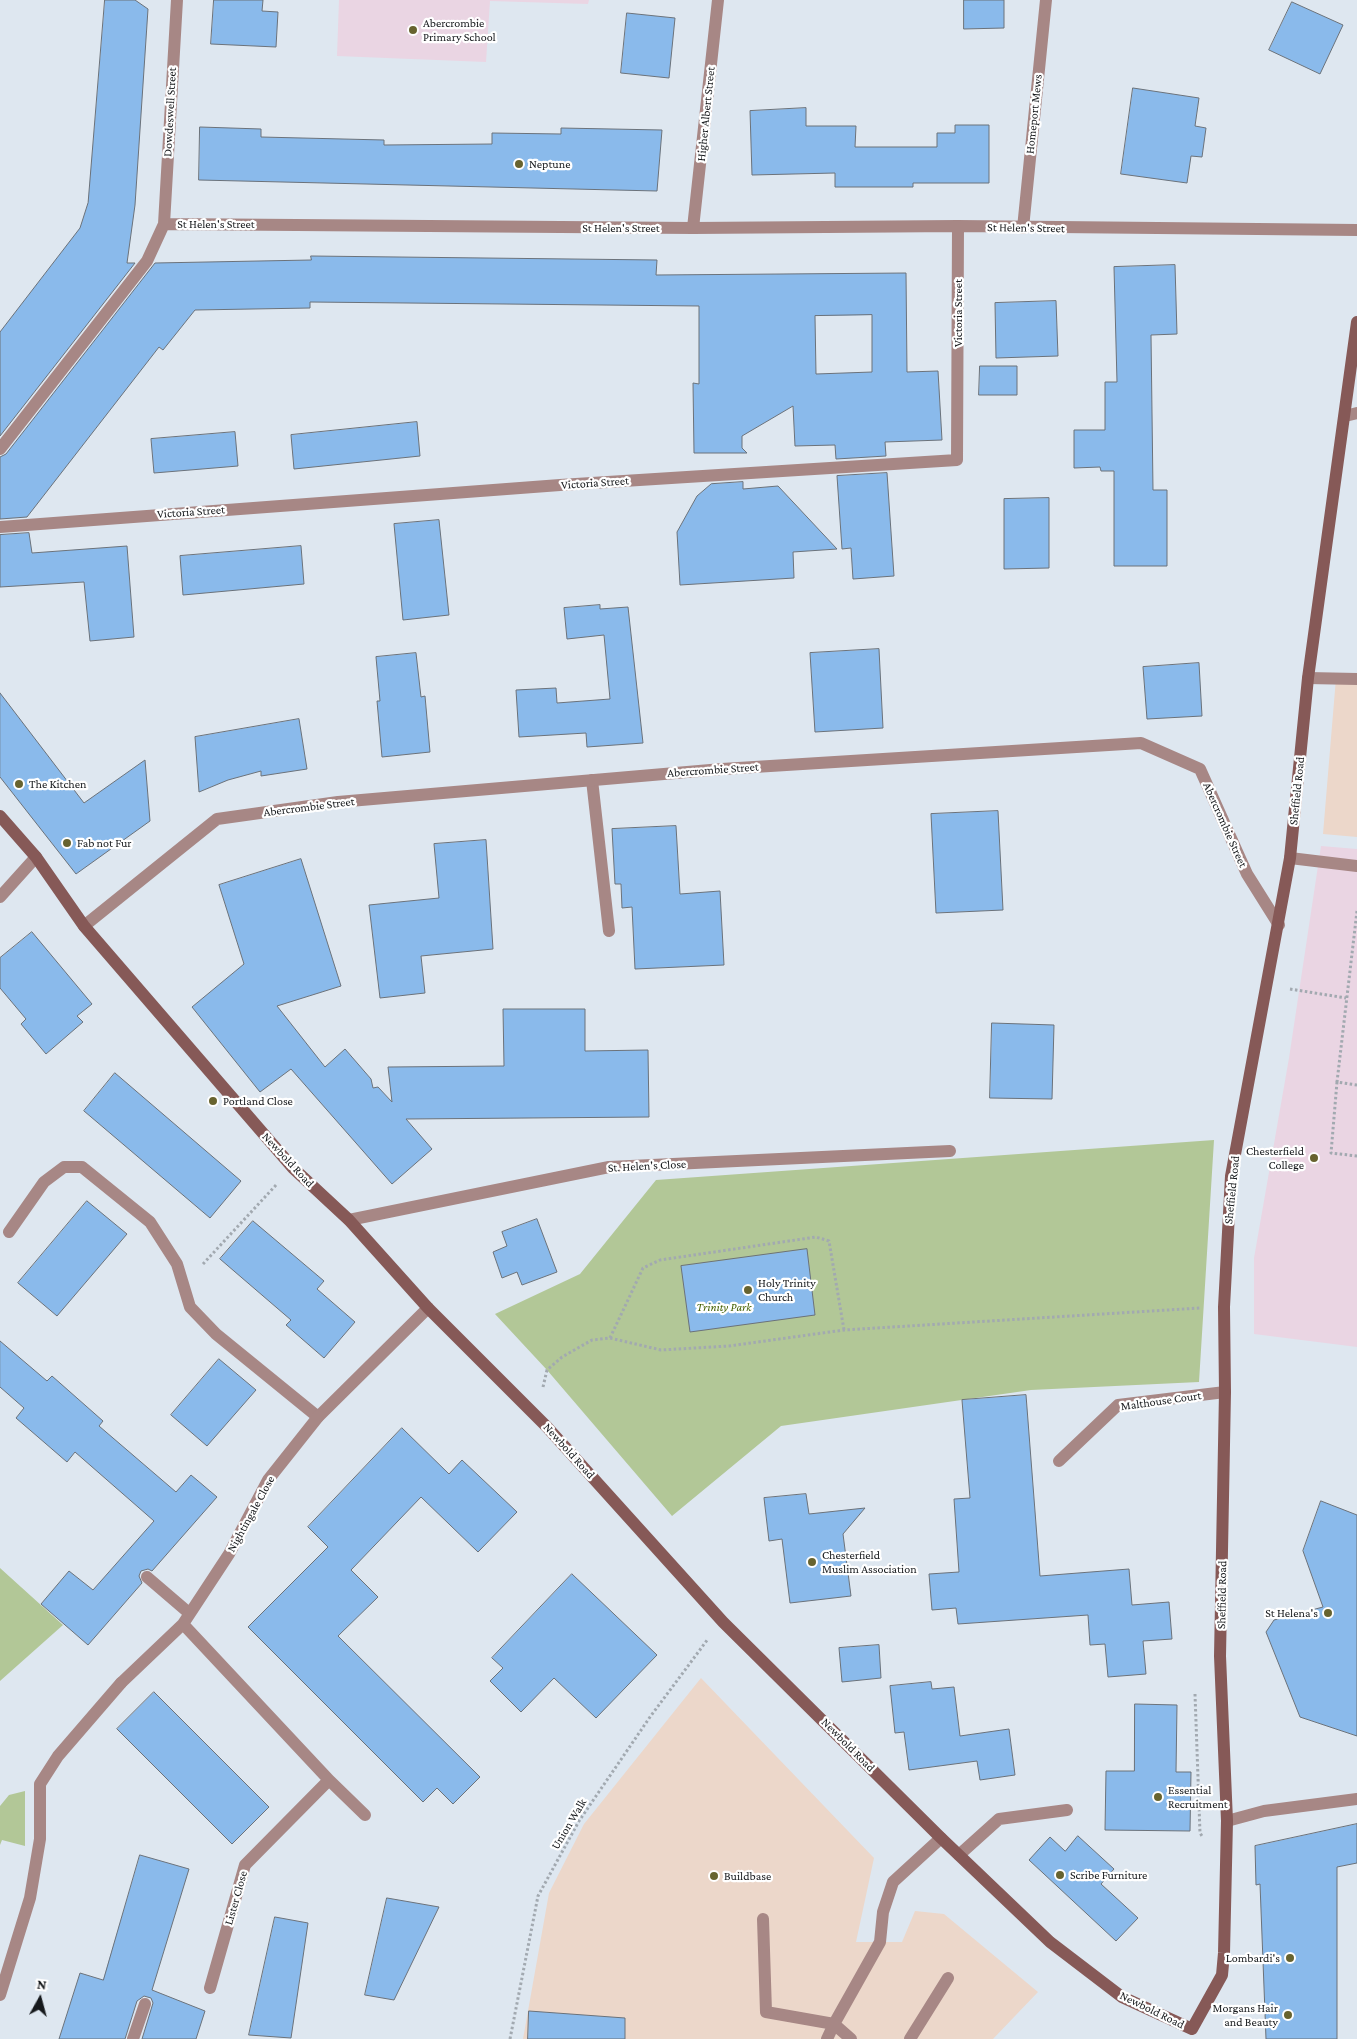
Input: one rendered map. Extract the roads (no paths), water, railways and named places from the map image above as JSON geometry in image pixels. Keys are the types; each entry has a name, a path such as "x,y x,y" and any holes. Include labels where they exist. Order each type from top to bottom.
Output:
{"main road":[{"name":"Sheffield Road","path":"1195,2034 1222,1974 1226,1821 1220,1656 1225,1392 1224,1307 1231,1176 1280,925 1290,858 1308,678 1351,415 1357,322"},
{"name":"Newbold Road","path":"0,816 36,857 84,926 293,1168 349,1220 428,1308 548,1427 723,1622 941,1838 1050,1942 1122,1997 1195,2034"}],"street":[{"name":"Dowdeswell Street","path":"164,224 177,0"},
{"name":"Higher Albert Street","path":"693,228 718,0"},
{"name":"Homeport Mews","path":"1023,228 1046,0"},
{"name":"St Helen's Street","path":"0,449 147,261 164,224 693,228 958,226 1357,230"},
{"name":"Victoria Street","path":"0,527 560,485 957,460 958,226"},
{"path":"1308,678 1357,679"},
{"name":"Abercrombie Street","path":"84,926 217,819 338,802 722,769 1141,743 1200,768 1247,874 1280,925"},
{"path":"592,780 609,931"},
{"path":"0,897 36,857"},
{"path":"1290,858 1357,866"},
{"name":"St. Helen's Close","path":"349,1220 609,1167 950,1151"},
{"path":"9,1232 44,1182 64,1167 82,1167 150,1222 177,1264 190,1307 216,1334 318,1417"},
{"name":"Nightingale Close","path":"0,1995 30,1898 40,1839 40,1784 58,1756 121,1683 186,1618 229,1554 268,1480 318,1417 428,1308"},
{"name":"Malthouse Court","path":"1058,1462 1118,1406 1225,1392"},
{"path":"147,1577 186,1618 329,1780 365,1815"},
{"name":"Lister Close","path":"210,1988 245,1864 329,1780"},
{"path":"1226,1821 1264,1811 1357,1799"},
{"path":"959,1854 999,1820 1067,1810"},
{"path":"827,2039 880,1942 883,1912 893,1882 941,1838"},
{"path":"763,1919 766,2012 834,2024 851,2039"},
{"path":"910,2039 948,1978"},
{"path":"133,2039 145,2004"}],"place":[{"name":"Abercrombie Primary School","path":"413,30"},
{"name":"Neptune","path":"519,164"},
{"name":"The Kitchen","path":"19,784"},
{"name":"Fab not Fur","path":"67,843"},
{"name":"Portland Close","path":"213,1101"},
{"name":"Chesterfield College","path":"1314,1158"},
{"name":"Holy Trinity Church","path":"748,1290"},
{"name":"Chesterfield Muslim Association","path":"812,1562"},
{"name":"St Helena's","path":"1328,1613"},
{"name":"Essential Recruitment","path":"1158,1797"},
{"name":"Scribe Furniture","path":"1060,1875"},
{"name":"Buildbase","path":"714,1876"},
{"name":"Lombardi's","path":"1290,1958"},
{"name":"Morgans Hair and Beauty","path":"1288,2015"}],"park label":[{"name":"Trinity Park","path":"724,1307"}]}
